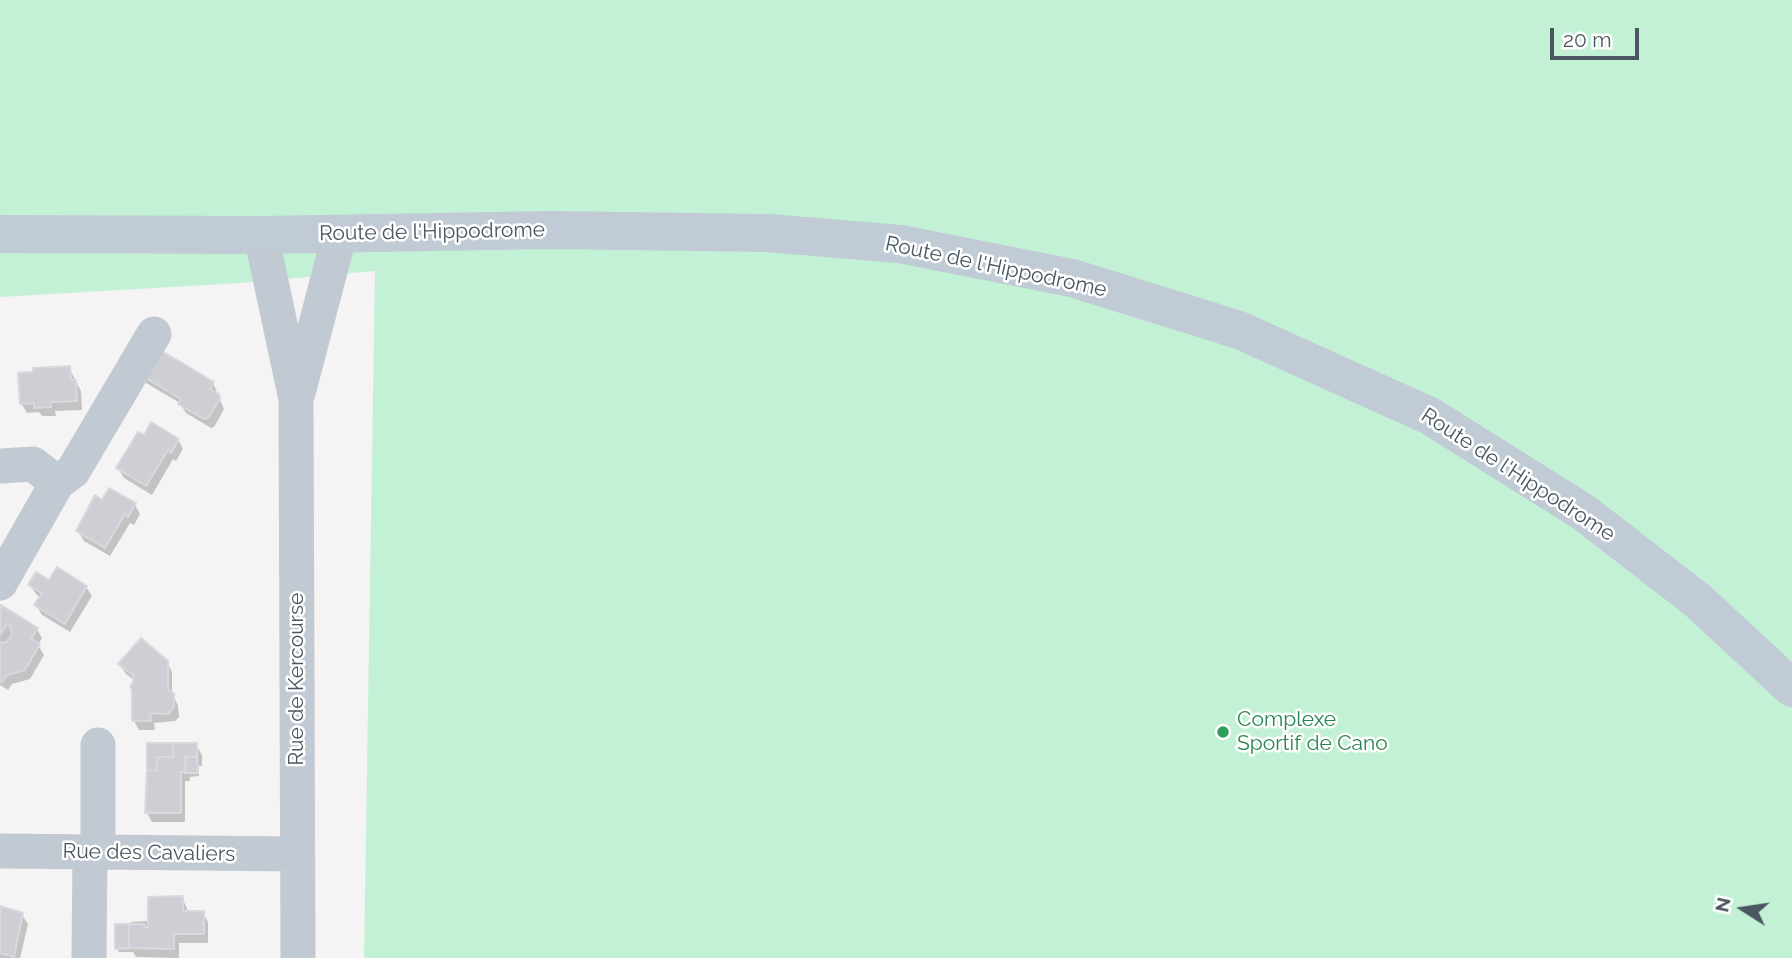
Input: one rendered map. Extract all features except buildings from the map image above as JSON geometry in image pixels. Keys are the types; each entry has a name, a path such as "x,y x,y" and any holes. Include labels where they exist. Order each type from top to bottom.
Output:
{"main road":[{"name":"Route de l'Hippodrome","path":"0,234 261,235 550,230 768,233 900,244 1072,278 1239,330 1430,416 1583,512 1697,600 1792,688"}],"street":[{"name":"Rue de Kercourse","path":"296,399 340,233"},
{"name":"Rue de Kercourse","path":"261,235 296,399 298,958"},
{"path":"0,583 57,483 73,471 154,334"},
{"path":"0,466 33,464 57,483"},
{"path":"89,958 98,745"},
{"name":"Rue des Cavaliers","path":"0,851 298,854"}],"green space":[{"path":"0,0 1792,0 1792,958 364,958 375,271 240,283 0,297"}],"place":[{"name":"Complexe Sportif de Cano","path":"1223,732"}]}
